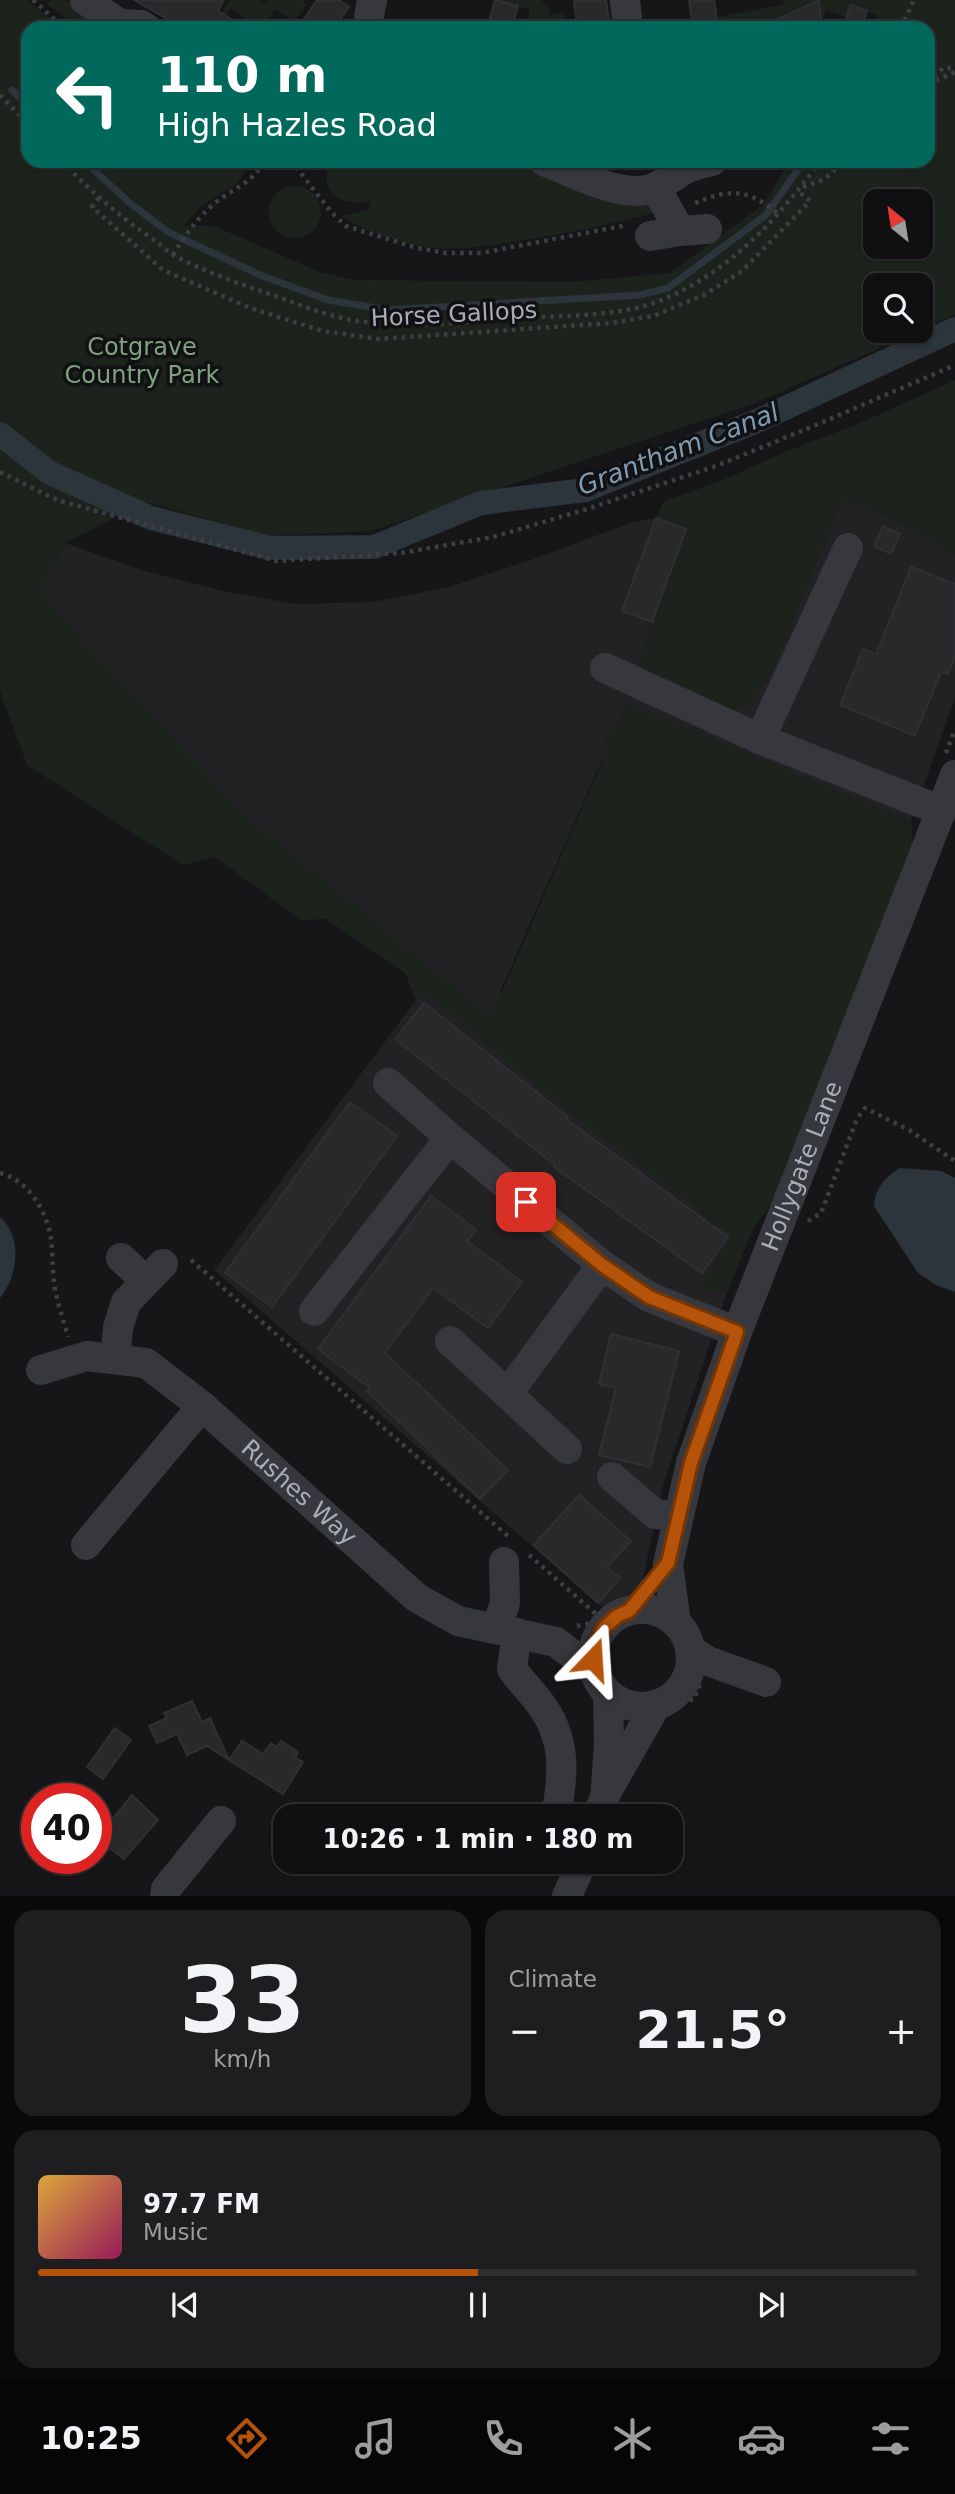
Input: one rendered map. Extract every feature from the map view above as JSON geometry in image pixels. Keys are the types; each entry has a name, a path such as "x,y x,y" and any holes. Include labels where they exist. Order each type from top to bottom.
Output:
{"street":[{"path":"85,0 116,21"},
{"path":"625,0 627,21"},
{"path":"563,168 616,188 645,191 656,188 686,168"},
{"path":"650,236 686,225 656,188"},
{"path":"760,739 848,548"},
{"path":"605,668 760,739 942,811"},
{"name":"Hollygate Lane","path":"690,1650 677,1623 668,1563 691,1463 737,1332 955,775"},
{"path":"388,1083 602,1265 649,1297 737,1332"},
{"path":"314,1311 450,1138"},
{"path":"121,1258 167,1268"},
{"path":"508,1393 602,1265"},
{"path":"115,1359 118,1328 126,1302 167,1268"},
{"path":"450,1341 567,1449"},
{"name":"Rushes Way","path":"41,1370 87,1356 146,1363 202,1406 417,1598 458,1621 506,1631 563,1635"},
{"path":"86,1545 202,1406"},
{"path":"612,1477 655,1514 678,1516"},
{"path":"512,1549 505,1603 512,1670 544,1708 556,1733 562,1752 563,1776 558,1804"},
{"name":"Hollygate Lane","path":"602,1804 609,1742 595,1647 616,1616 668,1563"},
{"path":"563,1635 572,1636 616,1616 654,1611 677,1623"},
{"path":"563,1635 602,1683 631,1706 656,1706"},
{"path":"681,1687 755,1679 708,1661 690,1650"},
{"path":"681,1687 690,1670 690,1650"},
{"name":"Hollygate Lane","path":"603,1804 656,1706 668,1700 681,1687"},
{"path":"165,1895 166,1889 221,1821"},
{"path":"567,1895 577,1874"}],"path":[{"path":"33,0 57,21"},
{"path":"39,5 44,0"},
{"path":"904,21 914,0"},
{"path":"935,79 955,70"},
{"path":"0,95 21,117"},
{"path":"69,168 99,198 173,255 235,282 301,305 363,322 408,325 603,313 662,300 688,288 721,267 758,235 800,189 815,168"},
{"path":"173,255 185,233 215,202 254,178 260,168"},
{"path":"297,168 345,226 404,245 446,253 481,253 612,229 686,225 710,197 746,193 760,199 777,214"},
{"path":"800,189 825,179 837,168"},
{"name":"Horse Gallops","path":"99,198 92,207 163,270 250,308 323,331 378,339 611,323 653,316 704,295 742,271 810,201 800,189"},
{"path":"0,472 57,500 277,561 401,553 493,537 716,466 955,365"},
{"path":"783,1215 803,1224 821,1213 857,1119 865,1108 909,1130 955,1161"},
{"path":"0,1173 14,1177 32,1195 45,1216 51,1236 55,1288 70,1346"},
{"path":"167,1268 512,1549 616,1616"},
{"path":"563,1635 616,1616"}],"shaded area":[{"path":"843,497 917,530 955,556 955,698 911,821 795,780 627,703 500,992 752,1231 726,1295 664,1482 634,1618 602,1607 214,1270 416,1000 439,974 248,818 38,591 65,543 145,571 227,592 296,604 373,602 449,587 633,522 656,518 686,529 652,622 638,671 749,705 770,674"},
{"path":"900,1168 941,1171 955,1178 955,1292 936,1285 918,1273 874,1206 882,1183"},
{"path":"0,1217 12,1235 15,1257 11,1279 0,1298"}],"green space":[{"name":"Cotgrave Country Park","path":"0,0 26,0 54,21 21,21 21,168 248,168 234,186 201,206 184,226 214,226 322,273 355,280 572,282 670,273 763,205 786,168 935,168 935,21 875,21 878,16 851,5 846,17 826,10 822,21 717,21 716,17 783,5 784,0 955,0 955,314 933,324 933,273 863,273 863,343 891,343 753,404 370,531 267,536 146,502 65,543 39,590 146,710 248,818 491,1017 602,762 604,740 608,732 618,725 627,703 911,821 913,852 773,1201 752,1231 729,1287 714,1292 699,1288 732,1234 704,1219 696,1207 566,1110 423,991 416,1000 405,973 326,919 301,920 215,857 183,865 27,765 0,691"},
{"path":"51,0 66,0 95,21 70,21 47,4"},
{"path":"230,0 260,0 266,4 269,0 305,0 303,3 306,5 295,21 286,21 288,17 275,9 267,21 248,21 231,8 227,13 229,18 222,13"},
{"path":"495,0 541,0 549,7 550,15 564,13 565,21 528,21 529,9"},
{"path":"328,168 535,168 655,199 662,211 587,229 487,246 427,247 376,233 341,216 369,210 371,201 351,202 335,196 327,182"},
{"path":"295,186 305,188 313,194 319,202 319,222 313,230 305,236 295,238 285,236 277,230 271,222 269,212 271,202 277,194 285,188"},
{"path":"955,380 955,556 917,530 843,497 771,672 749,705 731,712 638,671 652,622 686,530 656,518 664,501 721,481"}],"building":[{"path":"134,0 224,0 218,11 234,21 171,21"},
{"path":"317,0 339,0 349,7 339,21 303,21"},
{"path":"495,0 518,6 514,21 489,21"},
{"path":"574,0 606,0 609,21 577,21"},
{"path":"689,0 714,0 717,21 692,21"},
{"path":"819,0 821,21 774,21"},
{"path":"851,5 867,11 863,21 845,21"},
{"path":"656,518 686,529 652,622 622,611"},
{"path":"883,526 900,534 891,554 874,546"},
{"path":"911,567 955,584 955,656 948,674 941,672 915,736 840,705 863,649 876,654"},
{"path":"424,1003 568,1117 566,1119 728,1237 702,1273 554,1167 555,1165 395,1039"},
{"path":"350,1102 397,1136 272,1307 225,1273"},
{"path":"431,1196 476,1230 467,1241 522,1282 488,1328 433,1288 385,1353 508,1470 480,1499 367,1391 370,1388 318,1349"},
{"path":"611,1334 679,1351 650,1467 599,1455 616,1388 599,1384"},
{"path":"579,1495 631,1541 607,1567 620,1578 598,1603 534,1545"},
{"path":"192,1701 202,1722 210,1718 229,1760 207,1746 187,1755 177,1734 157,1743 149,1726 167,1718 164,1713"},
{"path":"115,1728 131,1740 103,1779 87,1767"},
{"path":"242,1741 263,1754 271,1743 277,1747 281,1741 298,1752 295,1758 303,1762 283,1794 229,1760"},
{"path":"132,1795 158,1820 124,1859 112,1850 112,1820"}],"waterway":[{"path":"12,90 21,99"},
{"path":"92,168 131,204 168,232 260,275 328,300 388,310 640,295 668,288 766,215 799,168"},
{"name":"Grantham Canal","path":"0,434 50,473 151,518 270,548 374,547 481,503 585,490 757,421 955,329"}],"route":[{"path":"526,1202 602,1265 649,1297 737,1332 691,1463 668,1563 629,1611 617,1616 603,1629 593,1659"}]}
